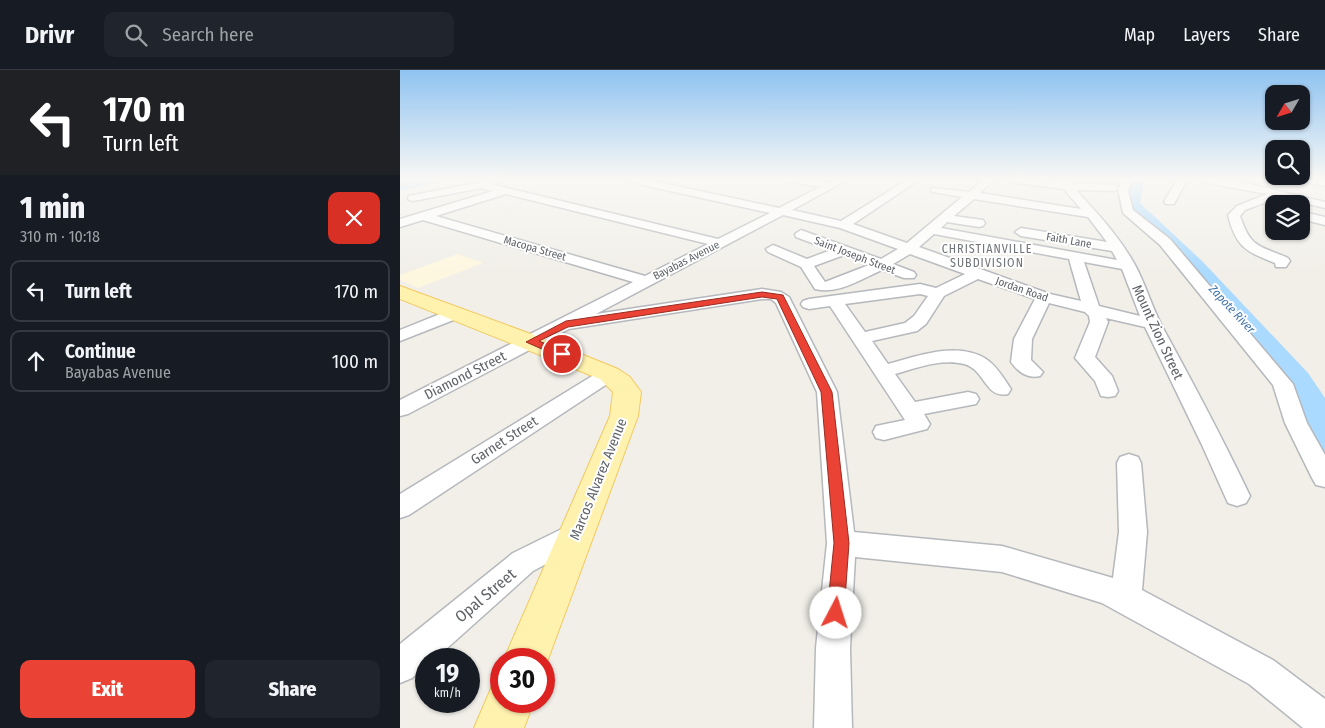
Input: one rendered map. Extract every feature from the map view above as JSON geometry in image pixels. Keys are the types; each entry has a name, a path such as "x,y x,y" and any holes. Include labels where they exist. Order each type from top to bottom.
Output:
{"main road":[{"name":"Marcos Alvarez Avenue","path":"400,292 609,374 622,382 626,392 624,416 530,648"},
{"path":"499,728 505,713"}],"street":[{"path":"400,223 438,211"},
{"path":"599,211 720,243"},
{"name":"Jordan Road","path":"774,211 843,225 1044,297 1152,324"},
{"path":"843,225 866,211"},
{"path":"829,294 830,287 880,265 910,248 953,211"},
{"path":"994,211 1008,213"},
{"path":"1067,211 1087,214"},
{"path":"1076,211 1087,214"},
{"name":"Mount Zion Street","path":"1085,211 1106,230 1128,266 1152,324 1214,445 1237,496"},
{"path":"1127,211 1165,242 1283,384 1296,423 1325,478"},
{"path":"1238,211 1234,215 1240,233 1250,248 1281,260 1282,264"},
{"name":"Bayabas Avenue","path":"531,342 780,212"},
{"name":"Macopa Street","path":"423,216 647,281"},
{"path":"945,218 979,223"},
{"path":"1310,218 1325,221"},
{"path":"932,230 1128,266"},
{"name":"Faith Lane","path":"1021,232 1118,248"},
{"name":"Saint Joseph Street","path":"801,234 909,275"},
{"path":"773,249 806,264 818,284 829,294 861,338 919,424 884,432"},
{"path":"806,264 842,250"},
{"path":"1075,256 1092,310 1097,314 1099,322 1085,358 1105,380 1108,391"},
{"path":"861,338 911,327 920,320 938,293 978,273"},
{"path":"809,304 829,294 920,289 938,293"},
{"path":"566,324 762,294 780,296 827,392 841,543 833,648 833,728"},
{"path":"1033,372 1021,362 1023,339 1044,297"},
{"path":"400,336 455,313"},
{"name":"Diamond Street","path":"400,409 531,342"},
{"path":"883,371 944,357 966,358 976,361 982,366 1001,389"},
{"name":"Garnet Street","path":"400,507 609,374"},
{"path":"908,410 968,399"},
{"path":"1126,598 1133,532 1129,463"},
{"name":"Opal Street","path":"400,666 523,562 576,534"},
{"path":"841,543 1002,558 1107,590 1126,598 1261,672 1325,722"}],"shaded area":[{"path":"458,254 483,263 418,288 400,280 400,275"}],"waterway":[{"name":"Zapote River","path":"1136,211 1163,234 1194,266 1297,380 1310,400 1325,448"}],"district":[{"name":"CHRISTIANVILLE SUBDIVISION","path":"987,256"}],"route":[{"path":"562,354 531,342 566,324 762,294 780,296 827,392 841,543 836,613"}]}
